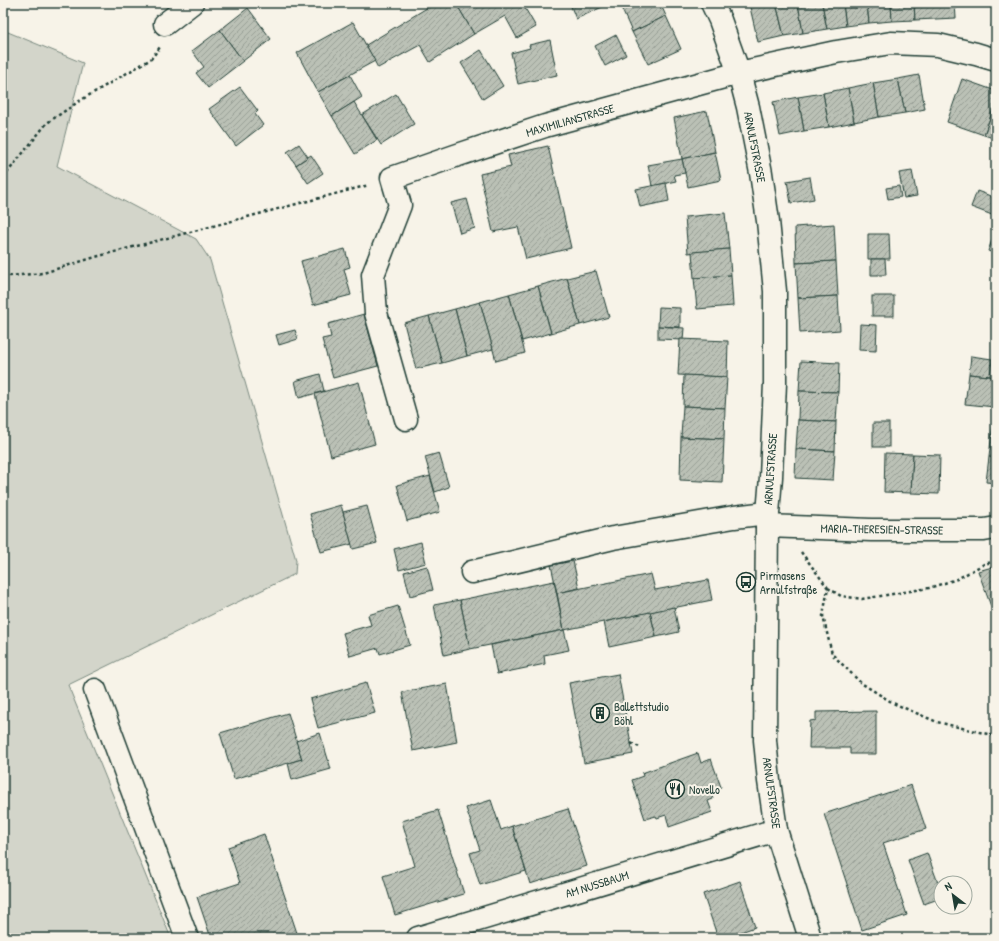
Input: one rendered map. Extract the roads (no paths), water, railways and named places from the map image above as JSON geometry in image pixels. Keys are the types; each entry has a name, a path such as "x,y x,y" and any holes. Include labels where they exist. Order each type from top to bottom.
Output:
{"street":[{"path":"165,24 192,3"},
{"name":"ARNULFSTRASSE","path":"712,3 720,20 739,73 748,107 761,173 768,221 775,291 775,383 771,477 767,520 765,740 776,830 810,938"},
{"name":"MAXIMILIANSTRASSE","path":"406,419 376,313 373,275 400,205 392,178 545,126 739,73 836,52 891,43 938,45 996,60"},
{"name":"MARIA-THERESIEN-STRASSE","path":"472,572 613,538 734,517 871,530 984,530 996,528"},
{"path":"95,690 187,938"},
{"name":"AM NUSSBAUM","path":"418,938 776,830"}],"place":[{"name":"Pirmasens Arnulfstraße","path":"746,582"},
{"name":"Ballettstudio Böhl","path":"600,713"},
{"name":"Novello","path":"675,789"}]}
